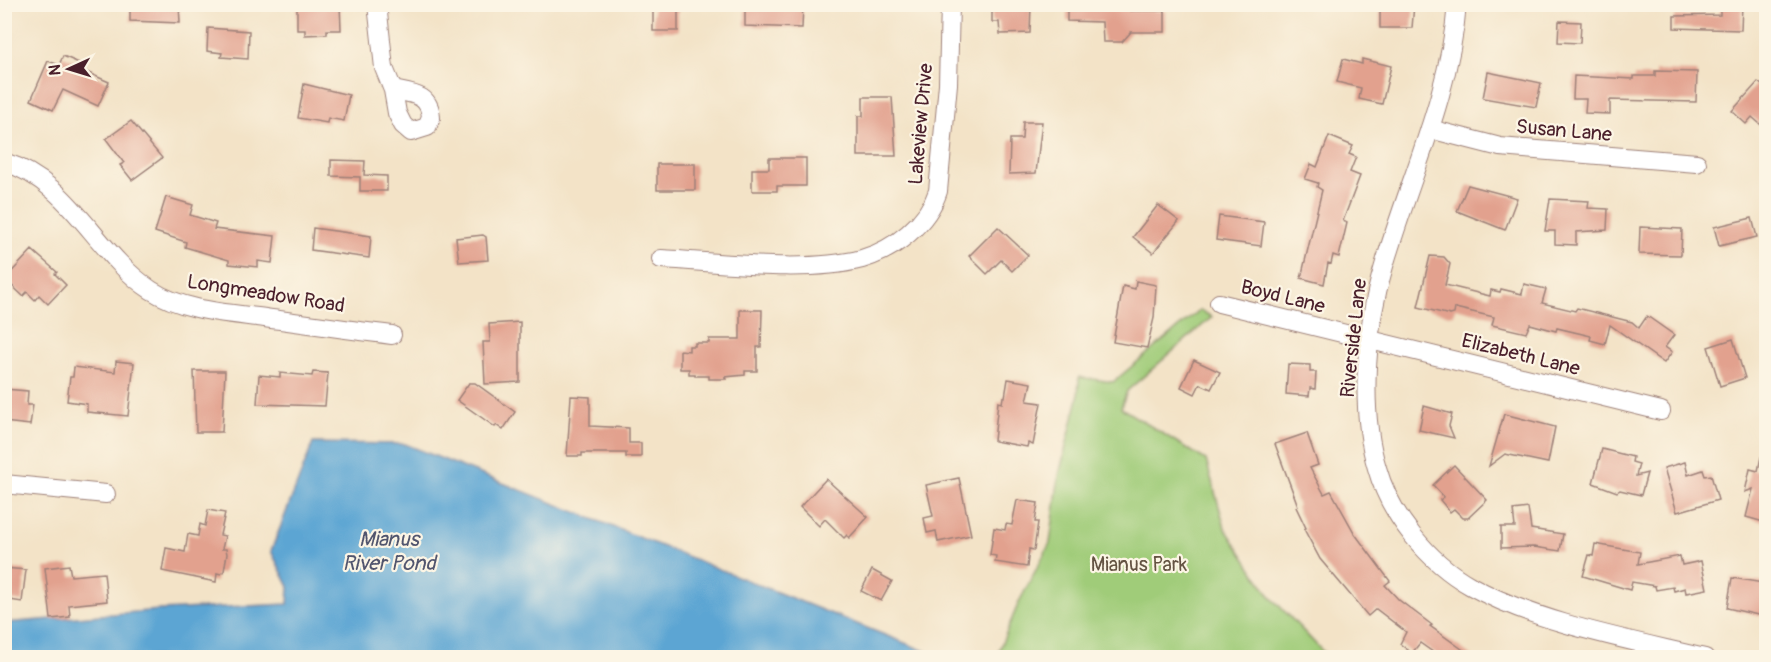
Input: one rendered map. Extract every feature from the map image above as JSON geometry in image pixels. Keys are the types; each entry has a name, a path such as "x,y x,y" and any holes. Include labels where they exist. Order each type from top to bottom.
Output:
{"street":[{"path":"377,4 384,68 393,90"},
{"name":"Lakeview Drive","path":"661,259 802,266 863,259 900,240 933,207 938,191 948,84 950,4"},
{"name":"Riverside Lane","path":"1457,4 1446,65 1430,129 1383,267 1371,340 1367,403 1377,469 1404,522 1441,565 1471,586 1523,609 1705,657"},
{"name":"Susan Lane","path":"1430,129 1511,148 1697,163"},
{"name":"Longmeadow Road","path":"4,162 21,167 47,184 132,274 150,289 170,300 218,312 392,336"},
{"name":"Boyd Lane","path":"1219,303 1371,340"},
{"name":"Elizabeth Lane","path":"1371,340 1661,411"},
{"path":"4,484 106,494"}],"green space":[{"name":"Mianus Park","path":"1200,310 1212,317 1127,391 1121,408 1206,460 1225,528 1270,596 1328,657 996,657 1019,602 1050,543 1059,475 1078,398 1079,377 1113,382"}],"water":[{"name":"Mianus River Pond","path":"313,443 405,444 940,657 5,657 5,623 160,610 288,604 289,587 271,551"}],"building":[{"path":"130,4 179,4 180,23 130,21"},
{"path":"297,4 340,4 341,30 327,30 327,34 305,35 305,30 297,30"},
{"path":"653,4 678,4 678,31 653,31"},
{"path":"803,4 802,28 745,26 745,5"},
{"path":"992,4 1031,4 1030,33 1000,34 999,22 992,22"},
{"path":"1067,4 1131,4 1131,11 1165,11 1165,32 1131,32 1122,42 1103,42 1102,22 1067,21"},
{"path":"1380,4 1414,4 1412,28 1380,28"},
{"path":"1720,4 1742,4 1741,30 1674,28 1674,16 1720,15"},
{"path":"1559,21 1581,22 1580,43 1558,42"},
{"path":"208,28 249,31 248,59 221,57 222,53 207,51"},
{"path":"63,56 86,66 84,71 109,82 98,106 63,90 53,110 31,100 48,61 59,65"},
{"path":"1343,59 1362,64 1362,59 1391,66 1382,104 1359,99 1361,88 1337,82"},
{"path":"1655,71 1697,72 1696,102 1610,100 1610,114 1585,113 1586,99 1573,99 1574,76 1634,79 1634,76 1655,76"},
{"path":"1488,72 1541,83 1536,107 1483,98"},
{"path":"1758,82 1767,89 1767,130 1752,117 1746,124 1732,111"},
{"path":"304,84 349,95 344,121 328,118 327,123 298,118"},
{"path":"863,97 892,97 896,156 858,156 858,116 863,116"},
{"path":"131,121 162,158 132,180 120,165 124,163 106,139"},
{"path":"1023,122 1042,122 1036,173 1009,174 1010,139 1022,139"},
{"path":"1329,136 1353,146 1349,154 1356,157 1350,172 1360,176 1343,221 1347,223 1339,257 1333,255 1331,264 1328,263 1324,284 1301,278 1322,190 1317,187 1318,183 1305,179 1311,164 1317,167"},
{"path":"769,158 806,158 806,186 777,186 777,191 752,191 752,169 769,169"},
{"path":"331,160 365,161 364,175 387,176 387,191 360,191 360,177 331,176"},
{"path":"657,164 695,164 695,190 657,190"},
{"path":"1468,185 1517,198 1505,230 1457,211"},
{"path":"166,197 193,205 190,215 216,223 214,229 275,236 272,263 258,261 258,267 229,264 229,260 185,247 186,242 155,232"},
{"path":"1550,199 1589,201 1588,208 1608,209 1607,230 1576,232 1576,245 1555,244 1555,231 1545,231"},
{"path":"1158,205 1179,221 1153,253 1133,237"},
{"path":"1219,216 1264,222 1261,246 1216,240"},
{"path":"1752,218 1757,237 1719,246 1714,227"},
{"path":"998,227 1028,255 1012,271 1001,260 987,274 969,256"},
{"path":"1640,227 1682,229 1681,255 1639,254"},
{"path":"313,228 371,236 369,258 311,250"},
{"path":"483,235 486,237 488,260 459,262 456,238"},
{"path":"32,250 57,272 55,274 66,285 48,304 39,295 35,300 27,292 23,296 5,279"},
{"path":"1430,256 1444,257 1450,264 1445,285 1490,296 1491,290 1500,292 1501,289 1522,294 1524,284 1546,289 1542,303 1575,311 1577,308 1632,322 1639,328 1647,316 1674,335 1665,347 1672,352 1664,363 1610,325 1605,344 1590,340 1591,336 1557,328 1556,331 1530,324 1526,333 1492,325 1494,317 1455,308 1454,314 1450,315 1418,307"},
{"path":"1136,281 1156,285 1154,318 1147,348 1113,342 1123,286 1135,289"},
{"path":"740,310 762,310 761,347 757,347 757,371 745,371 745,375 725,377 726,379 709,379 709,376 689,374 689,369 680,369 680,350 689,351 689,346 695,346 695,343 709,343 709,339 740,339"},
{"path":"520,322 520,382 485,384 483,342 490,342 489,324"},
{"path":"1733,339 1745,378 1720,386 1708,347"},
{"path":"1194,360 1220,372 1211,389 1200,384 1195,394 1181,387"},
{"path":"116,361 134,363 128,416 87,412 87,404 67,401 70,377 73,377 74,367 115,372"},
{"path":"1288,364 1310,365 1310,372 1316,372 1315,389 1310,388 1309,396 1286,394"},
{"path":"194,371 225,371 222,432 196,432"},
{"path":"313,372 328,373 325,406 257,404 259,375 280,377 280,373 312,376"},
{"path":"1008,379 1031,383 1027,401 1041,403 1033,445 1028,443 1027,447 994,441 998,402 1002,403 1005,397"},
{"path":"469,383 475,383 515,412 503,430 496,425 495,427 457,400"},
{"path":"4,389 28,391 27,405 33,405 30,425 4,422"},
{"path":"571,396 590,397 590,426 629,428 629,443 641,443 641,457 626,457 626,453 582,453 582,456 567,456"},
{"path":"1424,406 1452,414 1449,426 1454,438 1419,430"},
{"path":"1504,414 1555,427 1548,463 1505,454 1489,466"},
{"path":"1307,433 1318,465 1310,468 1324,494 1331,491 1355,534 1390,581 1385,585 1399,600 1432,625 1430,626 1473,657 1440,657 1420,643 1412,653 1400,644 1406,632 1376,609 1368,616 1320,559 1304,529 1306,528 1296,507 1298,506 1275,444"},
{"path":"1602,449 1633,457 1632,462 1639,464 1636,476 1647,473 1641,495 1620,490 1617,492 1593,483"},
{"path":"1761,457 1767,458 1767,523 1746,517 1753,489 1745,492 1750,469 1758,471"},
{"path":"1685,462 1688,475 1703,470 1705,476 1711,475 1718,500 1677,512 1664,468"},
{"path":"1454,465 1487,500 1468,518 1463,518 1454,509 1450,512 1440,500 1444,497 1433,485"},
{"path":"959,478 971,535 938,542 936,531 927,533 924,518 933,516 926,485"},
{"path":"826,479 868,517 849,538 847,535 844,538 825,519 819,526 800,507"},
{"path":"1017,500 1038,503 1034,550 1029,549 1027,567 995,562 996,556 990,555 994,528 1005,530 1006,524 1012,525"},
{"path":"1528,508 1531,529 1563,534 1560,551 1534,547 1501,548 1501,527 1515,527 1513,510"},
{"path":"208,510 225,513 220,535 225,536 222,549 226,549 227,554 224,571 221,574 217,573 216,582 162,571 166,548 185,552 188,534 198,536 200,524 205,526"},
{"path":"1595,544 1640,552 1638,564 1680,556 1682,565 1701,561 1707,589 1686,593 1685,588 1674,591 1673,587 1656,590 1655,586 1632,582 1630,590 1583,576 1589,555 1593,556"},
{"path":"69,565 71,576 104,573 107,601 69,605 70,617 51,619 45,568"},
{"path":"4,568 26,570 22,602 4,599"},
{"path":"872,570 892,581 881,601 861,591"},
{"path":"1732,578 1764,583 1763,589 1767,590 1767,617 1727,608"}]}
